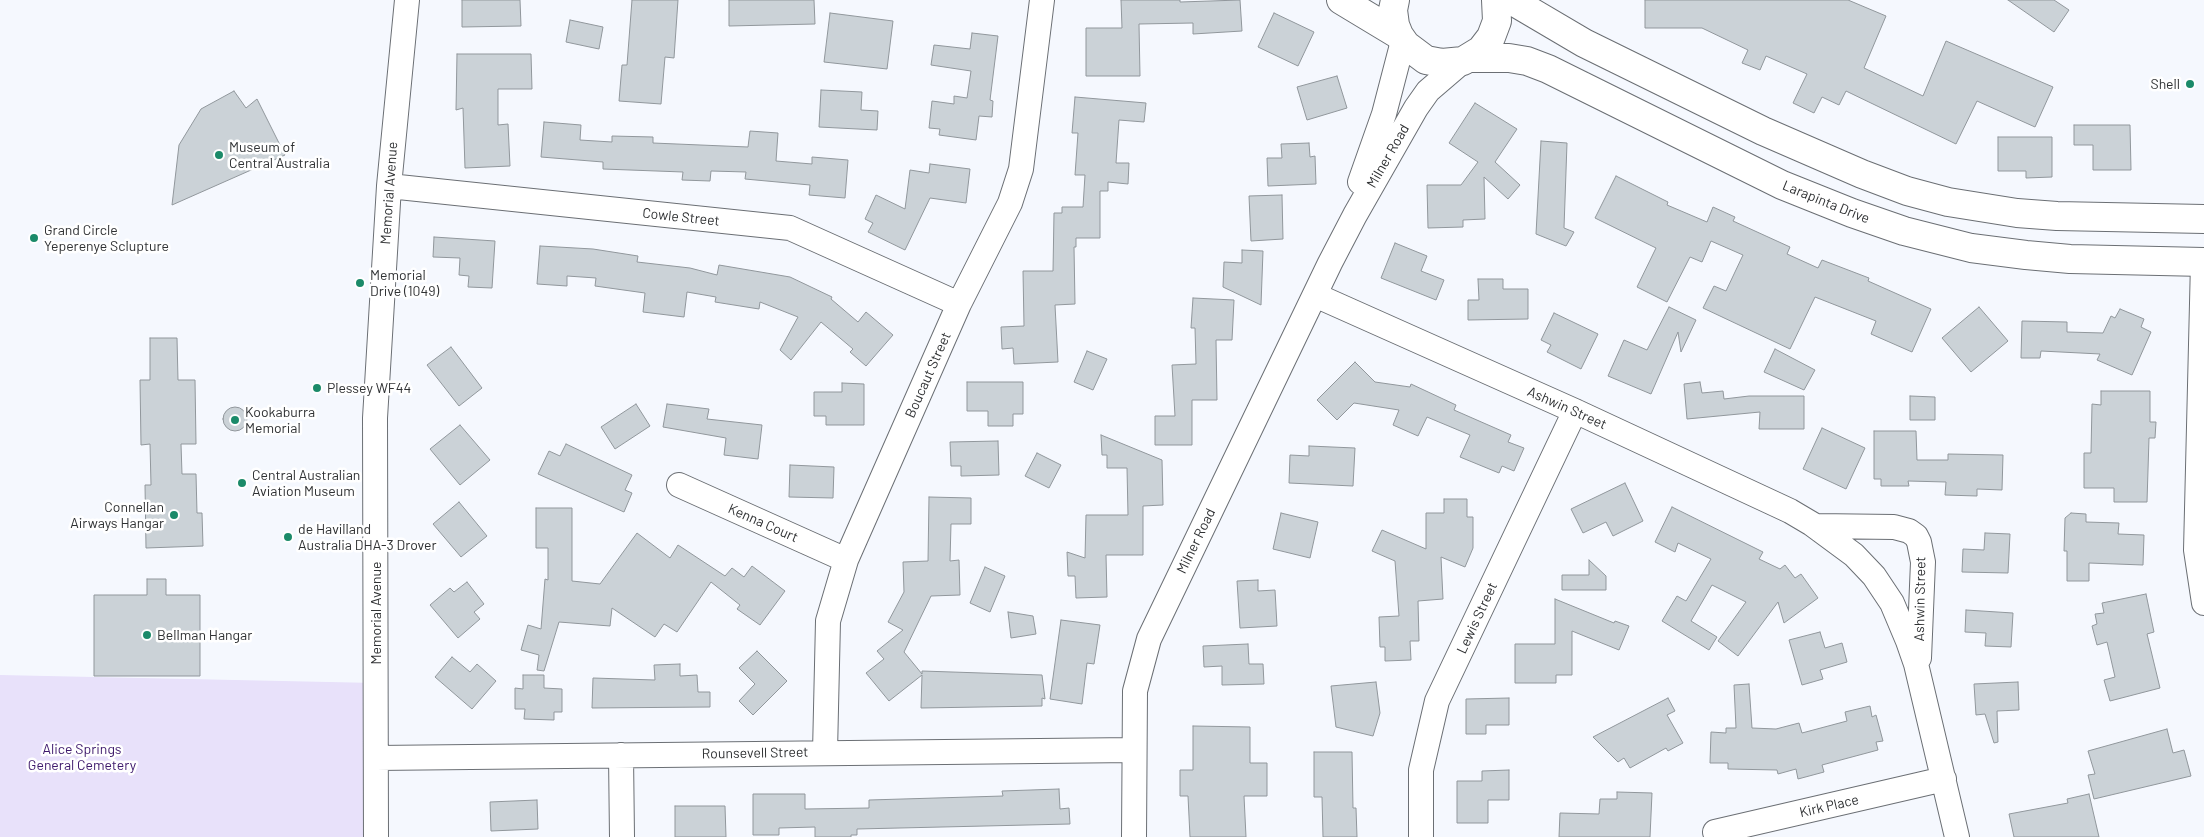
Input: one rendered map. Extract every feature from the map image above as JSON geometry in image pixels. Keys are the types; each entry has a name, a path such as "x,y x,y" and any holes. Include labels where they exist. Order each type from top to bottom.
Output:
{"main road":[{"path":"1341,0 1401,38"},
{"path":"1395,0 1393,10 1401,38"},
{"path":"1467,59 1481,50 1491,37 1497,21 1496,0"},
{"path":"1511,0 1584,43 1763,131 1862,174 1907,190 1948,202 2017,213 2057,216 2204,220"},
{"name":"Larapinta Drive","path":"1401,38 1412,52 1426,60 1442,63 1467,59 1509,58 1528,61 1548,69 1782,185 1852,214 1904,231 1971,248 2026,255 2070,259 2203,262"}],"street":[{"name":"Memorial Avenue","path":"376,837 375,418 389,186 407,0"},
{"name":"Boucaut Street","path":"825,752 828,621 846,560 959,304 1010,203 1021,170 1042,0"},
{"name":"Milner Road","path":"1330,263 1384,114 1401,38"},
{"name":"Milner Road","path":"1134,837 1136,691 1149,639 1330,263 1395,141 1428,91 1467,59"},
{"name":"Cowle Street","path":"389,186 790,228 959,304"},
{"path":"2203,262 2196,550 2204,603"},
{"name":"Ashwin Street","path":"1315,295 1575,411 1790,511 1816,526 1854,555 1874,576 1892,602 1901,622 1918,675 1957,837"},
{"name":"Lewis Street","path":"1421,837 1421,770 1437,701 1575,411"},
{"name":"Kenna Court","path":"679,485 846,560"},
{"name":"Ashwin Street","path":"1816,526 1894,527 1909,531 1916,536 1920,542 1923,562 1918,675"},
{"name":"Rounsevell Street","path":"376,758 1134,750"},
{"path":"621,756 622,837"},
{"name":"Kirk Place","path":"1715,832 1944,779"}],"green space":[{"name":"Alice Springs General Cemetery","path":"0,675 376,683 376,837 0,837"}],"building":[{"path":"462,0 520,0 521,26 462,27"},
{"path":"632,0 678,0 674,58 665,57 661,104 619,101 622,65 627,65"},
{"path":"729,0 814,0 815,24 729,26"},
{"path":"1121,0 1180,0 1180,2 1240,0 1242,31 1193,34 1193,23 1139,24 1140,76 1086,76 1086,28 1122,28"},
{"path":"1645,0 1848,0 1886,16 1864,68 1923,96 1946,41 2053,87 2035,127 1977,101 1956,144 1846,91 1839,105 1822,97 1814,113 1793,103 1807,74 1766,56 1760,70 1742,63 1748,50 1702,28 1645,28"},
{"path":"2008,0 2054,0 2069,10 2054,32"},
{"path":"830,13 893,21 887,69 824,62"},
{"path":"1274,13 1314,32 1298,66 1258,47"},
{"path":"570,20 603,27 599,49 566,42"},
{"path":"972,33 998,36 990,100 993,101 992,117 979,116 976,140 939,135 940,129 929,128 932,101 954,104 954,96 967,98 971,71 931,65 934,45 970,49"},
{"path":"457,54 531,54 532,89 498,89 498,125 508,124 510,166 465,168 463,108 456,110"},
{"path":"1337,76 1347,108 1307,120 1297,87"},
{"path":"821,90 862,92 861,110 878,111 877,130 819,127"},
{"name":"Museum of Central Australia","path":"234,91 246,108 257,99 285,155 172,205 179,145 201,109"},
{"path":"1075,97 1146,103 1144,122 1119,120 1116,163 1129,163 1128,184 1108,182 1108,191 1100,191 1100,238 1076,238 1076,247 1074,247 1075,304 1055,305 1058,362 1014,364 1013,348 1002,349 1001,327 1024,326 1023,271 1053,271 1054,213 1062,213 1062,207 1083,207 1085,175 1075,175 1078,133 1072,133"},
{"path":"1475,103 1517,129 1495,162 1520,185 1508,199 1484,177 1485,219 1463,220 1463,227 1428,228 1427,185 1461,185 1478,162 1449,143"},
{"path":"544,122 581,125 580,140 612,142 612,136 653,137 653,143 748,147 750,131 778,133 776,161 812,164 812,157 848,160 845,198 809,195 810,185 745,179 746,172 711,171 710,181 682,180 683,172 603,169 603,162 541,157"},
{"path":"2074,125 2130,125 2131,170 2093,170 2093,145 2074,145"},
{"path":"1998,137 2052,137 2052,177 2026,178 2026,171 1998,171"},
{"path":"1541,141 1567,143 1564,228 1574,232 1566,246 1536,234"},
{"path":"1309,143 1310,157 1315,156 1316,184 1268,186 1267,158 1282,158 1281,144"},
{"path":"930,164 970,169 966,203 930,198 905,250 868,232 873,223 865,219 876,195 905,209 910,170 929,173"},
{"path":"1616,176 1668,202 1667,205 1707,222 1713,207 1735,217 1733,221 1790,247 1787,254 1818,268 1822,260 1869,278 1868,281 1931,309 1912,352 1871,334 1876,321 1815,297 1790,349 1703,308 1714,286 1726,291 1743,255 1711,241 1702,262 1690,257 1667,302 1637,287 1656,248 1595,218"},
{"path":"1282,195 1283,239 1251,241 1249,196"},
{"path":"434,237 495,241 492,288 468,287 469,276 459,275 460,258 433,257"},
{"path":"1395,243 1427,256 1421,271 1444,280 1436,300 1381,278"},
{"path":"540,246 593,249 638,256 637,262 690,268 717,275 719,265 790,277 832,297 831,299 858,322 866,312 893,335 866,366 850,352 853,349 821,322 791,360 780,350 798,317 760,302 759,309 715,302 716,297 687,292 684,317 643,312 645,293 595,286 596,278 567,276 567,286 537,284"},
{"path":"1242,250 1263,251 1261,305 1223,287 1224,262 1242,263"},
{"path":"1478,279 1503,279 1503,289 1528,289 1528,319 1468,320 1468,300 1479,300"},
{"path":"1193,298 1234,300 1232,340 1216,340 1217,400 1192,400 1192,445 1155,445 1155,416 1175,416 1172,365 1196,364 1195,328 1191,328"},
{"path":"1669,307 1696,320 1681,352 1678,332 1651,394 1608,376 1624,340 1647,350"},
{"path":"1979,307 2008,341 1971,372 1942,338"},
{"path":"2120,309 2144,319 2141,327 2151,332 2132,375 2097,360 2100,354 2041,351 2040,358 2021,358 2022,321 2067,322 2067,332 2103,333 2111,316 2115,318"},
{"path":"1554,313 1598,334 1581,369 1547,352 1551,345 1541,340"},
{"path":"150,338 177,338 178,380 195,380 196,444 181,444 182,474 196,474 197,513 202,513 203,546 146,548 145,485 151,485 150,444 141,445 140,380 150,380"},
{"path":"451,347 482,388 459,406 427,365"},
{"path":"1775,349 1815,370 1804,390 1764,372"},
{"path":"1087,351 1107,359 1093,390 1074,382"},
{"path":"1355,362 1375,382 1410,387 1411,384 1456,405 1454,410 1511,435 1508,442 1524,448 1514,471 1502,466 1499,473 1460,457 1470,435 1427,417 1418,436 1393,425 1399,410 1354,403 1337,420 1317,400"},
{"path":"967,382 1023,382 1023,414 1013,414 1013,426 988,426 988,411 967,411"},
{"path":"1700,382 1702,393 1723,391 1724,399 1749,396 1804,396 1804,429 1759,429 1760,412 1687,419 1684,384"},
{"path":"842,383 864,384 864,425 826,425 826,416 814,416 814,392 842,392"},
{"path":"2101,391 2150,391 2150,422 2156,422 2155,438 2149,438 2147,502 2114,502 2114,488 2084,488 2084,453 2091,453 2092,404 2101,405"},
{"path":"1910,396 1935,397 1935,420 1910,420"},
{"path":"636,404 650,426 615,449 601,427"},
{"path":"667,404 709,409 707,419 762,425 758,459 724,455 726,438 663,427"},
{"name":"Kookaburra Memorial","path":"235,407 243,411 247,419 243,427 235,431 227,427 223,419 227,411"},
{"path":"460,425 490,460 460,485 430,449"},
{"path":"1822,428 1865,448 1846,489 1803,469"},
{"path":"1874,431 1916,431 1917,460 1948,460 1948,454 2003,455 2002,490 1977,489 1977,496 1945,495 1946,482 1908,481 1909,486 1881,486 1881,479 1874,479"},
{"path":"1101,435 1162,460 1163,505 1143,506 1143,555 1106,555 1107,597 1076,598 1075,576 1068,576 1067,552 1085,558 1086,515 1128,515 1127,468 1107,468 1107,455 1102,455"},
{"path":"998,441 999,475 961,476 961,466 951,466 950,442"},
{"path":"566,444 632,475 625,490 632,493 624,512 538,474 549,451 560,456"},
{"path":"1309,446 1355,448 1353,486 1289,483 1290,455 1309,456"},
{"path":"1037,453 1061,465 1049,488 1025,476"},
{"path":"790,465 834,467 833,498 789,497"},
{"path":"1625,483 1643,521 1613,536 1606,522 1583,533 1571,509"},
{"path":"929,497 971,498 971,524 951,524 950,561 959,560 960,595 931,596 904,652 922,674 922,671 1042,675 1045,699 1042,698 1042,706 921,708 922,675 889,701 866,673 884,659 877,651 903,630 888,622 904,592 903,562 928,561"},
{"path":"1444,499 1467,499 1467,517 1473,517 1473,548 1465,567 1441,557 1443,599 1418,601 1419,641 1410,641 1411,660 1385,661 1385,647 1380,647 1379,617 1399,616 1395,561 1372,551 1382,530 1426,549 1426,513 1444,513"},
{"path":"459,502 487,536 461,557 433,524"},
{"path":"1672,507 1763,552 1759,559 1780,569 1785,565 1795,578 1801,574 1818,598 1784,623 1778,602 1738,656 1718,641 1746,602 1712,585 1691,621 1717,637 1709,650 1662,621 1677,596 1686,601 1711,559 1678,543 1675,552 1655,542"},
{"path":"536,508 572,508 572,581 600,584 637,533 670,558 678,545 725,576 732,568 744,577 752,566 785,591 760,625 737,609 740,605 711,582 677,632 664,624 655,637 612,608 610,626 559,622 544,671 537,670 539,655 521,650 528,625 541,629 545,579 548,580 548,548 536,548"},
{"path":"1281,513 1318,522 1310,558 1273,549"},
{"path":"2071,513 2086,514 2086,522 2119,523 2118,534 2144,535 2143,565 2089,563 2089,581 2067,581 2067,551 2064,551 2065,518"},
{"path":"1985,533 2010,534 2008,573 1962,572 1963,549 1984,550"},
{"path":"1589,560 1606,576 1606,590 1562,590 1562,575 1589,575"},
{"path":"985,567 1005,576 990,612 970,603"},
{"name":"Bellman Hangar","path":"147,579 166,579 166,595 200,595 200,676 94,676 94,595 147,595"},
{"path":"1258,580 1258,591 1275,590 1277,626 1240,628 1237,581"},
{"path":"467,582 484,604 474,612 480,619 458,638 430,605 450,588 454,592"},
{"path":"2146,594 2154,632 2147,634 2160,688 2110,701 2104,680 2115,677 2107,642 2097,645 2092,626 2097,624 2095,614 2104,613 2102,603"},
{"path":"1555,599 1614,623 1615,621 1629,626 1619,650 1572,631 1572,675 1556,675 1556,683 1515,683 1515,644 1555,644"},
{"path":"1966,610 2013,613 2011,647 1985,646 1986,633 1965,632"},
{"path":"1008,612 1033,616 1036,634 1011,638"},
{"path":"1061,620 1100,625 1094,664 1087,663 1082,704 1050,699"},
{"path":"1820,632 1825,648 1842,643 1847,662 1820,670 1823,679 1802,685 1789,640"},
{"path":"1248,644 1249,664 1263,664 1264,684 1222,685 1222,666 1204,667 1203,646"},
{"path":"757,651 787,681 753,715 739,701 755,684 739,668"},
{"path":"452,657 470,672 477,664 496,681 472,709 435,677"},
{"path":"680,664 680,676 697,675 698,692 710,692 710,707 592,708 593,678 655,680 654,665"},
{"path":"523,675 544,675 544,688 562,689 562,712 554,712 554,720 524,719 525,709 515,709 515,688 523,689"},
{"path":"1376,682 1380,713 1373,736 1336,727 1331,686"},
{"path":"2018,682 2019,710 1997,711 1998,742 1994,743 1985,714 1976,715 1974,684"},
{"path":"1749,684 1752,728 1776,729 1799,723 1802,733 1847,721 1845,712 1870,706 1872,717 1876,715 1883,741 1876,742 1878,750 1822,765 1824,772 1798,779 1796,769 1778,774 1777,770 1728,769 1728,763 1710,763 1711,732 1726,733 1726,728 1736,728 1734,685"},
{"path":"1509,698 1509,725 1486,725 1486,734 1466,734 1466,699"},
{"path":"1668,698 1675,711 1667,715 1683,743 1668,751 1666,748 1630,768 1624,758 1618,762 1593,737"},
{"path":"1193,726 1250,727 1250,763 1267,763 1267,796 1244,796 1246,837 1190,837 1188,796 1180,796 1180,770 1193,770"},
{"path":"2167,729 2173,753 2184,750 2191,776 2094,799 2088,775 2095,774 2088,751"},
{"path":"1314,752 1352,752 1353,808 1356,808 1357,837 1323,837 1322,797 1314,797"},
{"path":"1509,770 1509,800 1488,800 1488,823 1457,823 1457,781 1482,781 1482,771"},
{"path":"1059,789 1060,809 1069,808 1070,824 857,829 857,835 851,835 851,837 815,837 815,827 779,828 779,835 753,835 753,794 805,794 805,809 869,808 869,800 1003,796 1002,791"},
{"path":"1617,792 1652,793 1650,837 1559,837 1560,813 1599,814 1600,799 1617,799"},
{"path":"2089,794 2099,837 2014,837 2009,814 2068,803 2067,799"},
{"path":"537,800 538,829 491,831 490,802"},
{"path":"675,806 725,806 726,837 675,837"}],"place":[{"name":"Shell","path":"2190,84"},
{"name":"Museum of Central Australia","path":"219,155"},
{"name":"Grand Circle Yeperenye Sclupture","path":"34,238"},
{"name":"Memorial Drive (1049)","path":"360,283"},
{"name":"Plessey WF44","path":"317,388"},
{"name":"Kookaburra Memorial","path":"235,420"},
{"name":"Central Australian Aviation Museum","path":"242,483"},
{"name":"Connellan Airways Hangar","path":"174,515"},
{"name":"de Havilland Australia DHA-3 Drover","path":"288,537"},
{"name":"Bellman Hangar","path":"147,635"}]}
